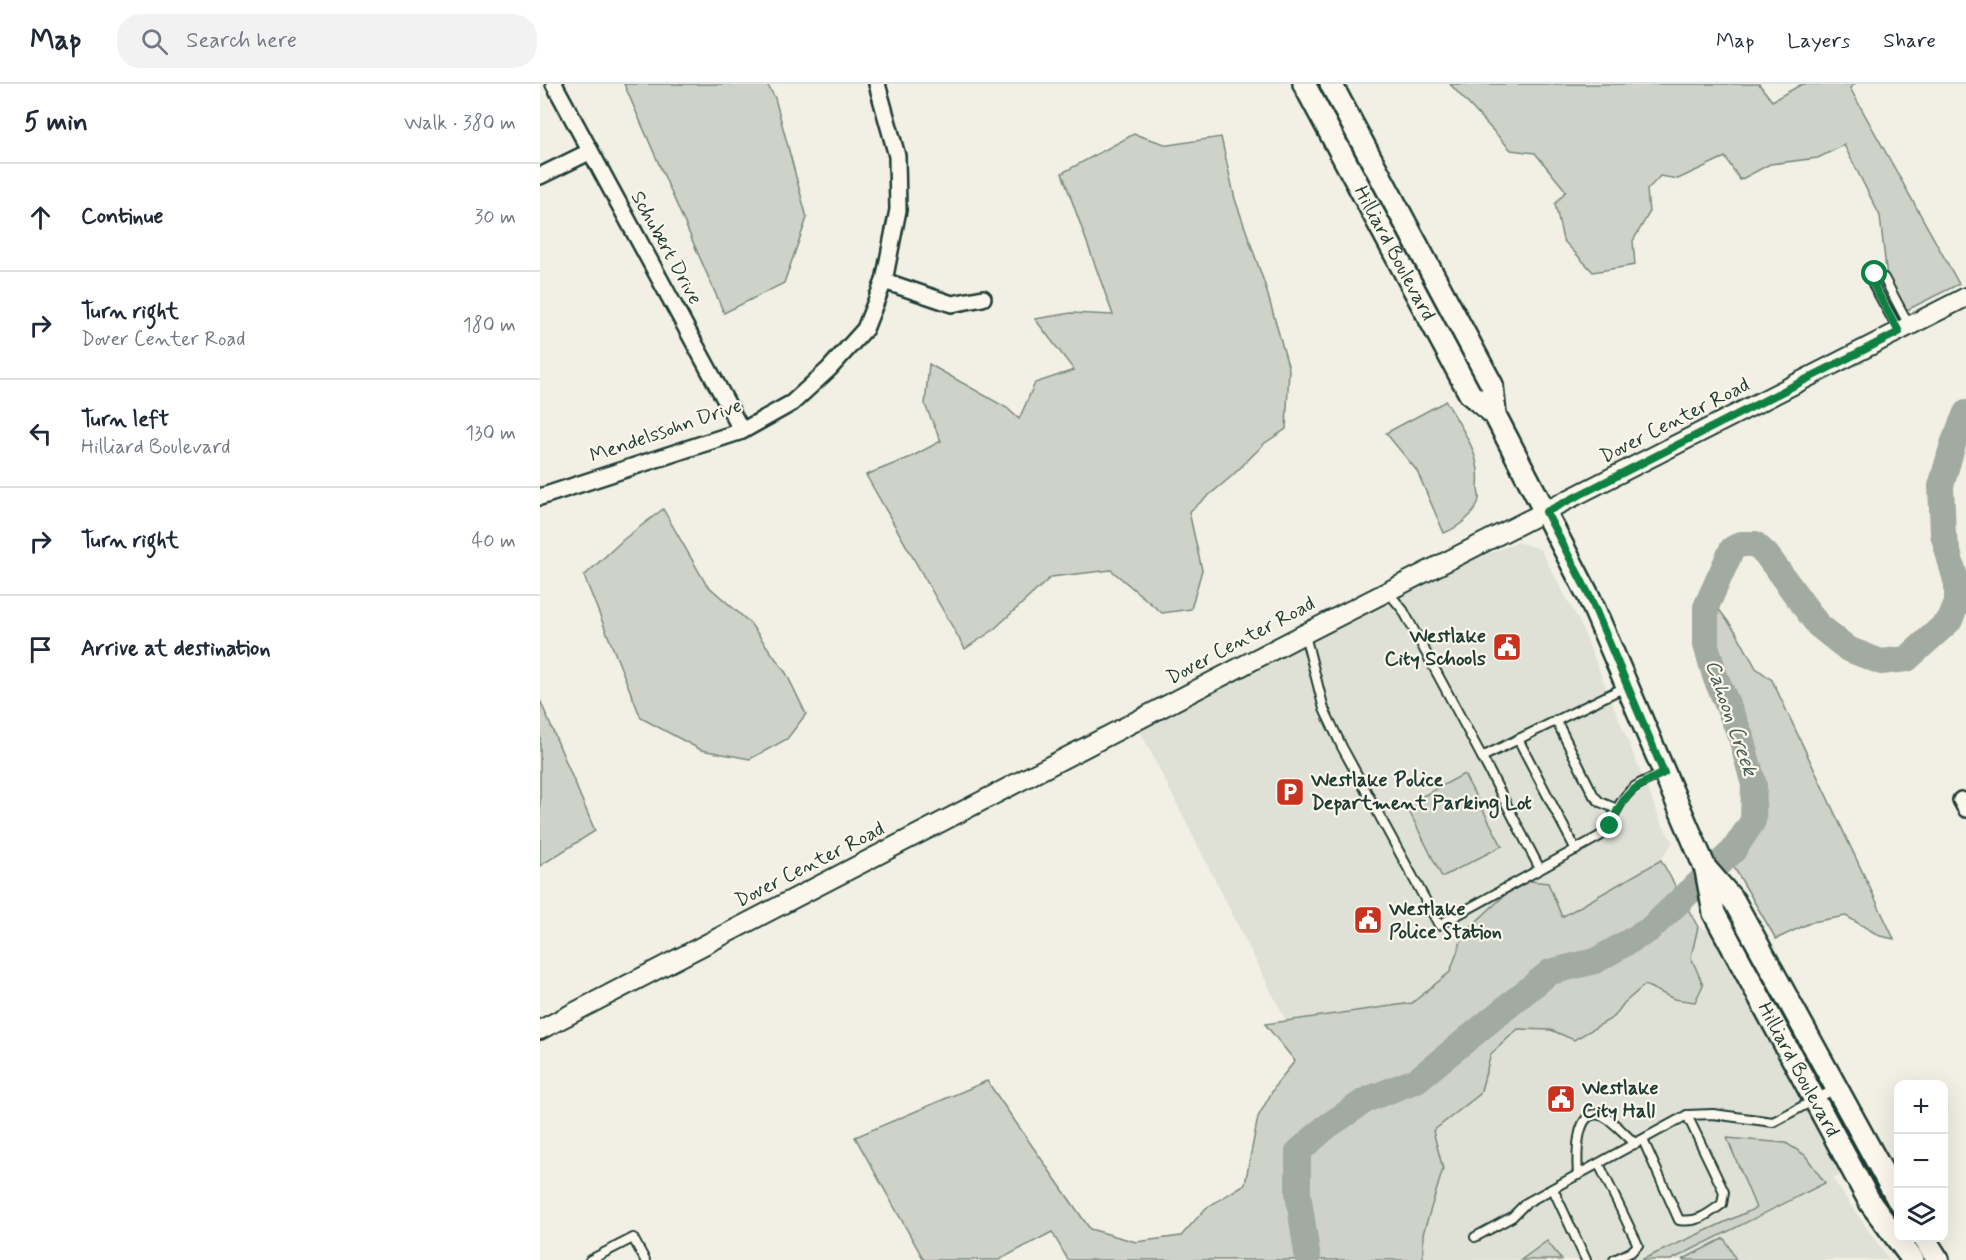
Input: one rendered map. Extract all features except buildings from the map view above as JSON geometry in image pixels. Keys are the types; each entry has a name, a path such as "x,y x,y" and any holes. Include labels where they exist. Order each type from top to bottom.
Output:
{"main road":[{"name":"Hilliard Boulevard","path":"1304,84 1470,394 1494,415 1546,512 1590,597 1706,870 1714,912 1871,1204 1913,1260"},
{"name":"Hilliard Boulevard","path":"1332,84 1492,385 1494,415"},
{"name":"Hilliard Boulevard","path":"1706,870 1728,896 1894,1191"},
{"path":"1927,1242 1938,1260"}],"street":[{"name":"Schubert Drive","path":"554,84 742,431"},
{"name":"Mendelssohn Drive","path":"540,496 742,431 792,403 829,369 865,329 884,281 898,210 897,156 877,84"},
{"path":"540,176 589,152"},
{"path":"884,281 952,304 982,298"},
{"name":"Dover Center Road","path":"540,1030 1304,634 1966,297"}],"lane":[{"path":"1875,274 1884,278 1904,329 1873,284 1875,274"},
{"path":"1388,592 1403,610 1540,869"},
{"path":"1304,634 1324,709 1337,738 1439,925 1600,836 1610,826 1617,809 1630,790 1664,773"},
{"path":"1482,757 1628,685"},
{"path":"1556,720 1594,796 1600,802 1617,809"},
{"path":"1518,739 1576,850"},
{"path":"1475,1237 1512,1217 1526,1203 1688,1115 1713,1114 1773,1122 1815,1102 1835,1089"},
{"path":"1578,1175 1576,1149 1580,1130 1585,1120 1593,1115 1603,1116 1639,1142 1679,1220 1690,1222 1704,1217 1722,1204 1724,1192 1688,1115"},
{"path":"1599,1164 1638,1245 1631,1252 1614,1260"},
{"path":"1553,1189 1586,1260"},
{"path":"590,1260 633,1238 645,1260"}],"shaded area":[{"path":"624,84 767,84 775,98 807,218 784,283 724,313"},
{"path":"1450,84 1759,84 1772,101 1802,84 1855,84 1850,88 1959,284 1907,310 1887,278 1880,216 1844,145 1818,158 1770,164 1740,180 1725,157 1678,179 1660,176 1647,190 1649,213 1633,241 1635,265 1593,272 1563,240 1555,204 1566,191 1535,153 1511,150"},
{"path":"1134,134 1168,145 1221,137 1235,199 1265,285 1289,369 1286,429 1265,443 1232,476 1189,512 1202,570 1191,609 1162,613 1111,570 1051,577 992,631 965,649 866,475 911,457 941,441 925,405 929,364 1007,408 1019,419 1035,383 1074,370 1035,319 1071,313 1113,315 1062,173"},
{"path":"1446,401 1474,452 1479,497 1475,510 1455,528 1444,533 1417,471 1386,433"},
{"path":"663,509 706,584 750,623 786,673 806,714 787,739 750,759 701,750 641,718 584,576 624,539"},
{"path":"1518,542 1540,549 1580,623 1661,822 1673,842 1661,860 1562,917 1464,933 1450,972 1412,1003 1286,1021 1138,727 1475,559"},
{"path":"1714,603 1736,632 1756,668 1772,680 1894,939 1880,936 1846,916 1812,922 1776,939 1732,864 1733,851 1753,821 1754,785 1740,734 1715,676 1706,645 1706,607"},
{"path":"540,700 595,831 540,866"},
{"path":"1464,774 1502,846 1442,877 1406,805"},
{"path":"1661,860 1698,927 1691,957 1703,985 1695,1002 1674,999 1645,985 1624,1003 1614,1017 1574,1040 1551,1030 1518,1029 1491,1054 1480,1094 1433,1131 1443,1169 1423,1234 1423,1260 1068,1260 1052,1232 999,1260 924,1260 855,1137 987,1081 1090,1229 1136,1242 1181,1236 1206,1208 1245,1184 1258,1117 1277,1083 1295,1061 1265,1024 1412,1003 1450,972 1464,933 1521,880 1548,883 1562,917"},
{"path":"1698,927 1714,930 1843,1174 1833,1179 1889,1260 1552,1260 1526,1257 1521,1260 1423,1260 1423,1234 1443,1169 1433,1131 1480,1094 1491,1054 1518,1029 1551,1030 1614,1017 1624,1003 1646,985 1674,999 1703,985 1691,957"},
{"path":"1727,1138 1786,1143 1805,1155 1825,1183 1671,1260 1641,1260 1756,1208"},
{"path":"1724,1238 1736,1260 1682,1260"},
{"path":"1547,1241 1562,1260 1521,1260"}],"waterway":[{"name":"Cahoon Creek","path":"1308,1260 1298,1193 1298,1152 1325,1128 1366,1100 1417,1080 1550,972 1595,961 1649,930 1733,851 1753,821 1754,785 1740,734 1715,676 1706,645 1706,607 1732,549 1741,544 1755,544 1766,554 1818,625 1848,649 1881,662 1907,659 1950,620 1957,603 1957,584 1943,534 1941,486 1953,444 1966,413"}],"place":[{"name":"Westlake City Schools","path":"1507,647"},
{"name":"Westlake Police Department Parking Lot","path":"1290,792"},
{"name":"Westlake Police Station","path":"1368,920"},
{"name":"Westlake City Hall","path":"1561,1099"}],"route":[{"path":"1610,826 1619,804 1630,790 1664,773 1590,597 1546,512 1899,332 1873,284 1875,274"}]}
